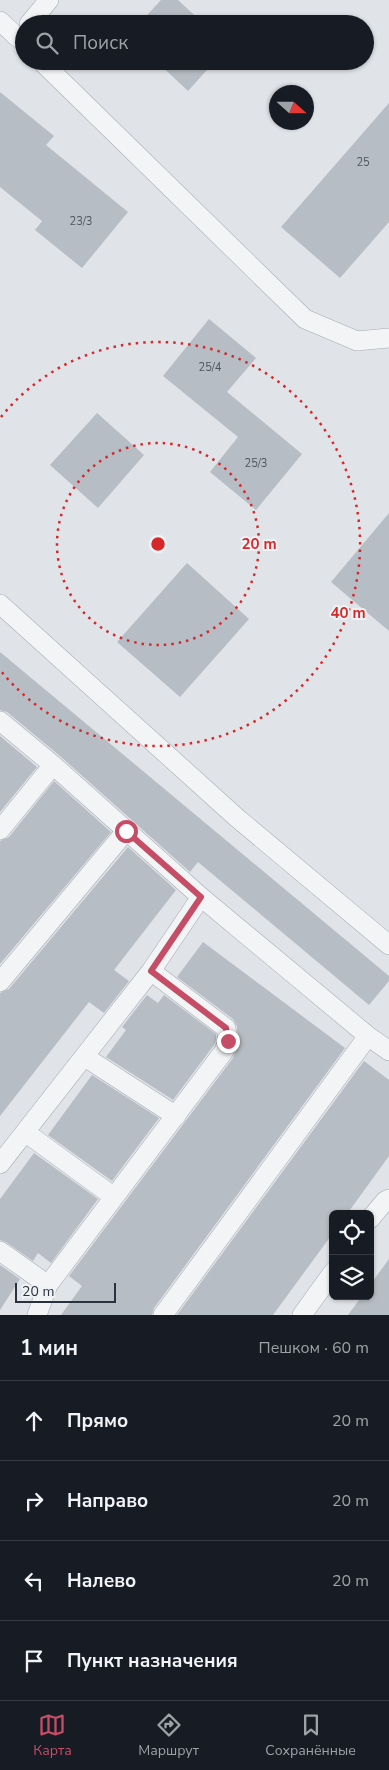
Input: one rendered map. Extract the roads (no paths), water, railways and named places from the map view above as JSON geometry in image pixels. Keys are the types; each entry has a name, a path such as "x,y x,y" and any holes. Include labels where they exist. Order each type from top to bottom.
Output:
{"lane":[{"path":"38,15 49,0"},
{"path":"0,21 15,29"},
{"path":"50,70 305,319 357,341 389,338"},
{"path":"0,604 236,817 389,945"},
{"path":"0,721 53,765 201,897 389,1052"},
{"path":"0,830 53,765"},
{"path":"0,982 126,831"},
{"path":"0,1164 151,971 201,897"},
{"path":"38,1315 48,1285 224,1052 228,1041 226,1028 151,971"},
{"path":"163,1315 368,1036"},
{"path":"85,1057 176,1116"},
{"path":"25,1132 114,1197"},
{"path":"374,1213 385,1200 389,1199"},
{"path":"0,1251 48,1285"},
{"path":"302,1315 329,1278"}]}
